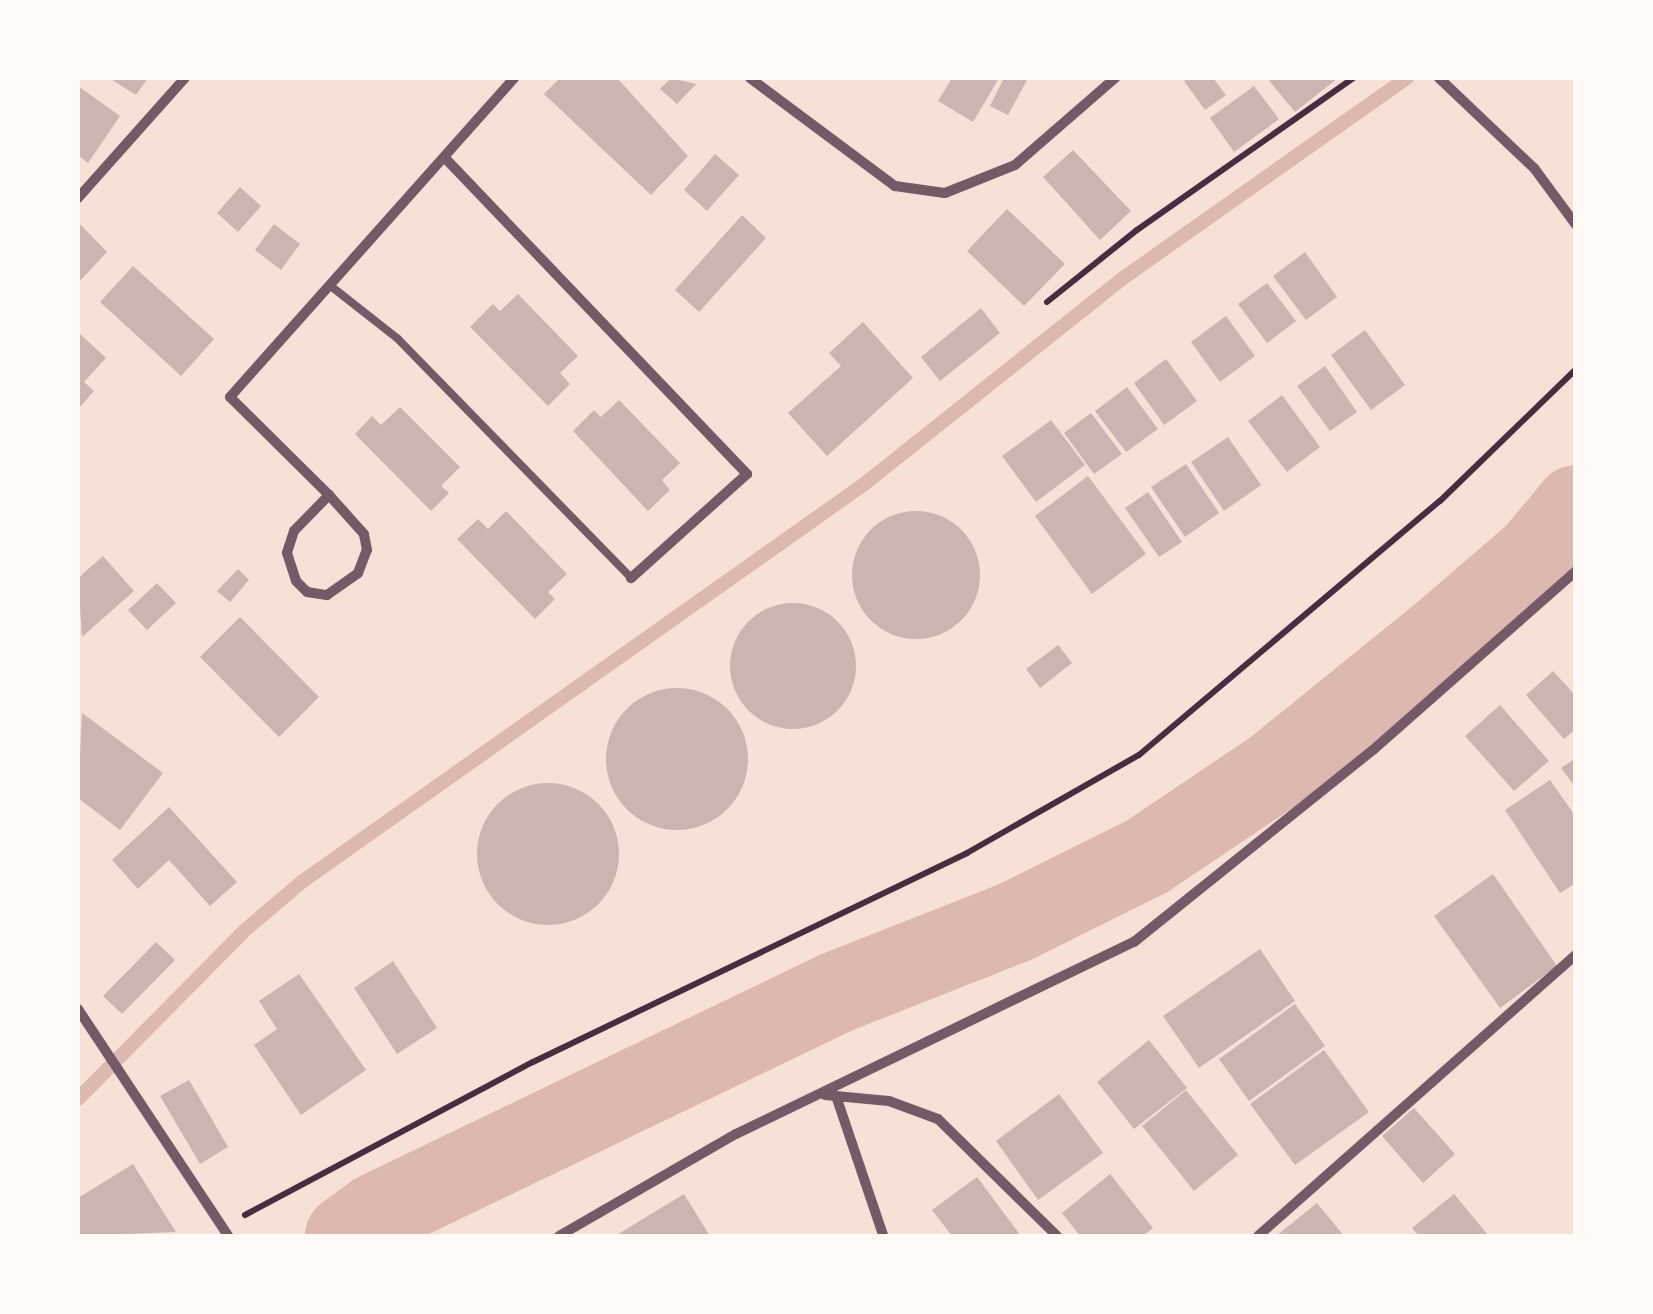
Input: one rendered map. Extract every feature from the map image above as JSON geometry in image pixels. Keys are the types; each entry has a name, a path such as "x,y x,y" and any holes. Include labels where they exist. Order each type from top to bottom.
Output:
{"street":[{"path":"78,198 185,78"},
{"path":"329,495 294,531 287,553 296,580 307,592 327,595 358,573 367,550 364,534 329,495 230,397 446,160 514,78"},
{"path":"750,78 895,186 945,193 1014,165 1114,78"},
{"path":"1439,78 1534,168 1576,226"},
{"path":"446,160 747,474 631,578"},
{"path":"560,1236 736,1134 1134,942 1372,750 1576,570"},
{"path":"1258,1236 1576,955"},
{"path":"78,1010 226,1232"},
{"path":"822,1094 890,1100 938,1119 1058,1236"},
{"path":"836,1096 883,1236"}],"lane":[{"path":"332,287 398,338 631,578"}],"path":[{"path":"1047,302 1136,230 1353,78"},
{"path":"226,1232 327,1166 966,853 1138,755 1440,501 1576,368"}],"building":[{"path":"109,78 148,78 136,95"},
{"path":"560,78 617,78 688,156 651,195 544,94"},
{"path":"671,78 696,84 677,104 660,89"},
{"path":"952,78 999,78 973,122 938,101"},
{"path":"1004,78 1027,80 1008,115 990,106"},
{"path":"1213,78 1226,95 1205,110 1184,81"},
{"path":"1267,78 1338,78 1295,112"},
{"path":"78,86 120,116 88,163 78,155"},
{"path":"1254,86 1279,119 1234,152 1210,118"},
{"path":"1073,150 1131,211 1100,240 1043,177"},
{"path":"715,154 739,175 707,211 684,190"},
{"path":"240,187 261,206 238,232 217,213"},
{"path":"1007,209 1065,264 1024,306 967,251"},
{"path":"742,215 766,238 699,312 675,290"},
{"path":"78,222 107,252 80,281 78,279"},
{"path":"274,224 300,244 281,270 255,250"},
{"path":"1305,252 1337,297 1306,320 1273,276"},
{"path":"133,266 214,339 181,376 100,302"},
{"path":"1267,283 1296,321 1267,343 1238,304"},
{"path":"518,294 578,356 560,373 570,384 548,406 470,327 493,304 500,311"},
{"path":"981,308 1000,333 940,381 921,357"},
{"path":"1226,316 1255,356 1220,382 1191,342"},
{"path":"863,322 913,378 827,456 788,413 841,366 829,353"},
{"path":"1365,330 1405,385 1371,410 1331,355"},
{"path":"78,332 106,358 84,382 94,391 78,409"},
{"path":"1166,359 1197,401 1164,425 1134,383"},
{"path":"1325,366 1357,412 1330,431 1297,386"},
{"path":"1127,387 1158,429 1126,452 1095,411"},
{"path":"1282,395 1320,447 1287,472 1248,421"},
{"path":"619,400 680,463 662,480 670,490 648,511 573,431 594,410 601,417"},
{"path":"400,407 460,467 441,486 449,493 431,511 355,434 372,416 381,425"},
{"path":"1091,413 1122,454 1094,474 1064,433"},
{"path":"1051,420 1085,465 1036,502 1002,456"},
{"path":"1228,437 1261,485 1224,511 1191,462"},
{"path":"1186,464 1219,513 1185,537 1151,487"},
{"path":"1088,476 1146,554 1092,594 1035,516"},
{"path":"1148,492 1182,542 1159,557 1125,508"},
{"path":"506,511 567,574 548,592 555,599 535,619 457,539 478,519 488,529"},
{"path":"916,511 940,516 961,530 975,551 980,575 975,599 961,620 940,634 916,639 892,634 871,620 857,599 852,575 857,551 871,530 892,516"},
{"path":"103,556 134,591 82,637 78,578"},
{"path":"238,569 249,580 230,602 217,591"},
{"path":"157,583 176,603 147,630 128,610"},
{"path":"793,603 817,608 837,622 851,642 856,666 851,690 837,710 817,724 793,729 769,724 749,710 735,690 730,666 735,642 749,622 769,608"},
{"path":"240,617 319,697 279,737 200,657"},
{"path":"1058,645 1072,663 1040,688 1026,669"},
{"path":"1553,671 1576,696 1576,729 1564,739 1526,695"},
{"path":"677,688 704,693 727,709 743,732 748,759 743,786 727,809 704,825 677,830 650,825 627,809 611,786 606,759 611,732 627,709 650,693"},
{"path":"1500,705 1549,761 1514,791 1465,736"},
{"path":"82,713 163,773 120,830 78,798"},
{"path":"1576,758 1576,788 1561,768"},
{"path":"1550,780 1576,817 1576,883 1560,893 1505,810"},
{"path":"548,783 575,789 598,804 613,827 619,854 613,881 598,904 575,919 548,925 521,919 498,904 483,881 477,854 483,827 498,804 521,789"},
{"path":"169,807 237,882 210,906 169,860 138,889 112,860"},
{"path":"1493,874 1557,966 1500,1008 1434,916"},
{"path":"156,942 175,960 122,1014 103,996"},
{"path":"1260,949 1295,1001 1199,1068 1163,1016"},
{"path":"393,961 437,1028 397,1054 354,988"},
{"path":"299,974 366,1070 301,1115 254,1045 277,1029 259,1001"},
{"path":"1295,1004 1325,1046 1249,1101 1219,1059"},
{"path":"1149,1040 1187,1088 1134,1129 1097,1082"},
{"path":"1324,1050 1369,1112 1295,1165 1250,1104"},
{"path":"189,1080 228,1147 200,1164 160,1096"},
{"path":"1186,1090 1238,1155 1194,1191 1142,1126"},
{"path":"1059,1094 1103,1153 1038,1200 996,1141"},
{"path":"1414,1108 1455,1154 1423,1183 1382,1136"},
{"path":"133,1164 176,1232 78,1236 78,1198"},
{"path":"1110,1174 1153,1228 1143,1236 1080,1236 1062,1213"},
{"path":"977,1177 1021,1236 952,1236 932,1210"},
{"path":"684,1194 710,1236 615,1236"},
{"path":"1454,1194 1489,1236 1419,1236 1412,1228"},
{"path":"1317,1203 1344,1236 1276,1236"}],"waterway":[{"path":"78,1099 244,931 303,881 863,485 1126,276 1407,78"},
{"path":"346,1236 376,1214 835,993 1015,922 1146,857 1274,771 1442,635 1534,556 1576,506"}]}
